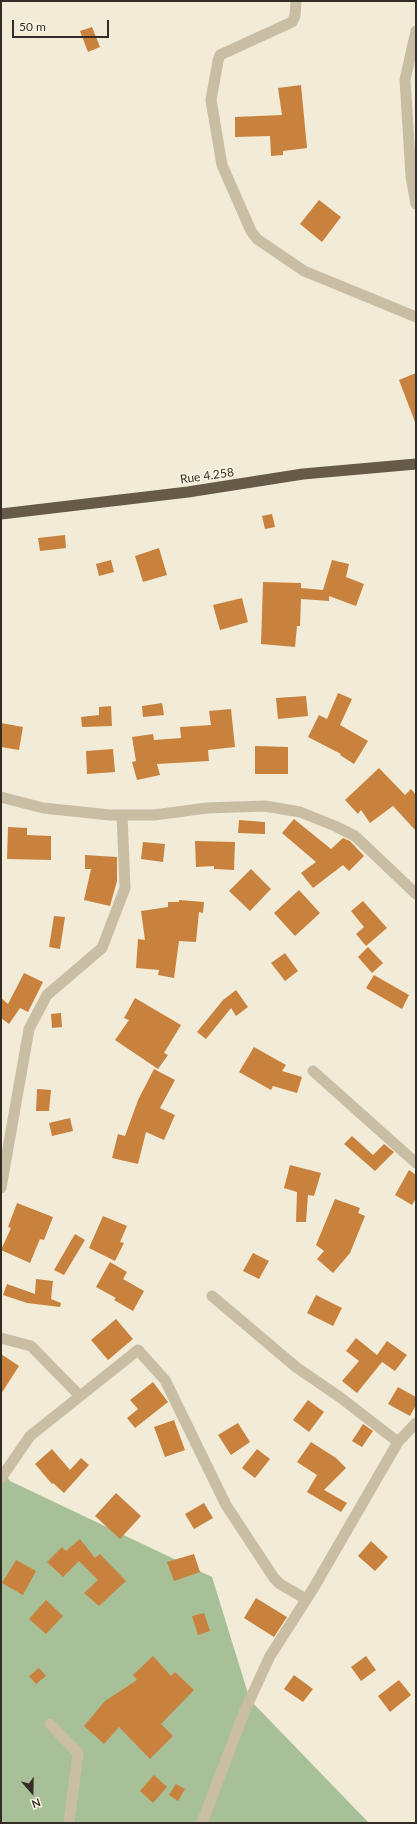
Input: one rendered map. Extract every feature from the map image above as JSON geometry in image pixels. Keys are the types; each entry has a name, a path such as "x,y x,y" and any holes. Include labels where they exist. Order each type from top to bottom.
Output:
{"highway":[{"name":"Rue 4.258","path":"1,514 188,492 303,474 416,464"}],"street":[{"path":"296,1 295,16 292,22 220,55 211,100 222,164 251,232 257,239 304,271 416,317"},
{"path":"416,31 405,80 411,176 416,204"},
{"path":"1,797 43,808 122,815 154,815 207,808 265,806 300,812 355,836 416,894"},
{"path":"1,1188 29,1029 47,995 102,948 125,888 122,815"},
{"path":"313,1071 416,1163"},
{"path":"212,1296 296,1367 341,1398 398,1442"},
{"path":"1,1338 31,1346 80,1396"},
{"path":"1,1478 30,1436 138,1350 165,1380 226,1505 274,1578 280,1584 306,1599"},
{"path":"202,1823 248,1704 270,1656 306,1599 398,1442 416,1423"},
{"path":"50,1724 78,1753 69,1823"}],"green space":[{"path":"1,1468 10,1481 212,1577 250,1700 369,1823 1,1823"}],"building":[{"path":"92,27 100,47 88,52 80,31"},
{"path":"301,85 307,148 283,151 283,155 271,156 270,136 235,137 235,117 282,115 278,88"},
{"path":"319,200 341,217 322,242 300,224"},
{"path":"416,373 416,421 415,422 399,380"},
{"path":"272,514 275,527 265,529 262,516"},
{"path":"65,535 66,548 40,551 38,538"},
{"path":"159,548 167,575 143,582 135,556"},
{"path":"111,560 114,572 99,576 96,564"},
{"path":"332,560 349,564 346,577 364,584 356,606 329,596 329,601 301,599 300,626 297,626 295,647 261,644 263,582 301,583 301,588 323,590"},
{"path":"242,598 248,622 220,630 213,605"},
{"path":"338,693 352,699 340,725 368,741 354,764 340,755 341,754 308,737 319,715 327,719"},
{"path":"306,696 308,716 278,719 276,698"},
{"path":"162,703 164,715 143,717 142,706"},
{"path":"111,706 112,726 82,727 81,717 99,715 99,707"},
{"path":"231,709 235,747 208,750 209,761 157,764 160,775 137,780 132,762 136,761 132,737 153,734 154,740 181,738 180,727 211,725 209,711"},
{"path":"1,723 23,727 19,750 1,747"},
{"path":"255,746 288,747 288,774 255,774"},
{"path":"113,749 115,772 87,774 86,751"},
{"path":"379,768 405,795 411,789 416,795 416,831 393,806 370,823 361,810 358,814 345,800"},
{"path":"294,819 331,849 343,838 350,841 364,856 349,871 343,865 313,888 301,873 316,862 282,833"},
{"path":"239,820 265,822 265,834 238,833"},
{"path":"8,827 27,828 27,835 51,836 51,860 7,859"},
{"path":"195,841 235,842 234,870 214,869 214,866 196,867"},
{"path":"143,842 165,844 163,862 141,859"},
{"path":"85,855 117,857 117,881 110,906 84,900 91,869 85,869"},
{"path":"251,869 271,889 250,911 229,891"},
{"path":"299,890 320,913 295,936 274,913"},
{"path":"179,900 204,902 203,913 199,912 196,942 179,941 174,978 158,975 159,970 136,968 138,939 145,940 141,911 168,907 168,902 179,902"},
{"path":"363,901 387,928 366,946 356,934 364,927 351,911"},
{"path":"54,916 65,917 60,949 49,947"},
{"path":"368,947 383,963 372,973 358,957"},
{"path":"285,953 298,971 285,981 271,963"},
{"path":"24,973 43,982 28,1012 20,1008 9,1024 1,1018 1,998 8,1004"},
{"path":"374,975 409,995 402,1009 366,988"},
{"path":"236,990 248,1007 236,1016 231,1008 206,1039 197,1032 223,1000"},
{"path":"135,998 181,1025 164,1053 168,1055 158,1069 115,1040 129,1020 124,1018"},
{"path":"61,1013 62,1027 52,1028 51,1014"},
{"path":"254,1047 286,1065 282,1071 302,1077 297,1093 273,1086 271,1090 239,1072"},
{"path":"154,1069 175,1080 160,1108 175,1115 164,1140 146,1132 138,1164 112,1158 118,1134 125,1136 138,1100"},
{"path":"37,1089 51,1090 49,1111 36,1111"},
{"path":"70,1118 73,1131 52,1136 49,1123"},
{"path":"352,1136 373,1155 384,1144 394,1152 375,1171 344,1144"},
{"path":"290,1165 321,1173 314,1196 308,1195 306,1222 296,1222 297,1192 284,1188"},
{"path":"409,1170 416,1175 416,1198 412,1205 395,1195"},
{"path":"335,1199 360,1208 358,1213 365,1216 350,1253 333,1273 317,1259 324,1251 316,1245"},
{"path":"17,1203 53,1217 44,1240 40,1239 30,1263 1,1250 11,1228 8,1227"},
{"path":"103,1216 127,1226 120,1242 124,1243 115,1261 89,1248"},
{"path":"75,1234 85,1240 64,1275 54,1270"},
{"path":"253,1253 269,1261 259,1279 243,1271"},
{"path":"110,1262 127,1272 123,1279 144,1291 133,1311 114,1300 116,1298 96,1287"},
{"path":"36,1279 53,1281 51,1299 61,1303 60,1307 27,1303 3,1295 7,1284 35,1294"},
{"path":"316,1295 342,1308 333,1326 307,1313"},
{"path":"116,1319 133,1339 108,1360 91,1340"},
{"path":"356,1338 377,1355 387,1341 407,1355 395,1371 382,1362 357,1393 342,1381 359,1361 346,1351"},
{"path":"1,1354 19,1366 1,1394"},
{"path":"153,1382 168,1402 135,1428 127,1418 138,1409 130,1400"},
{"path":"398,1387 416,1397 416,1405 410,1416 388,1404"},
{"path":"308,1400 324,1412 309,1432 293,1420"},
{"path":"174,1420 185,1450 165,1457 154,1427"},
{"path":"238,1423 250,1442 231,1455 218,1435"},
{"path":"363,1424 373,1431 362,1447 352,1441"},
{"path":"311,1442 336,1458 346,1468 324,1490 347,1503 341,1512 307,1492 317,1475 297,1462"},
{"path":"52,1449 70,1470 81,1458 89,1465 64,1493 53,1483 52,1484 35,1464"},
{"path":"257,1449 270,1459 255,1478 242,1468"},
{"path":"116,1493 141,1516 120,1539 95,1516"},
{"path":"204,1503 213,1518 194,1529 185,1514"},
{"path":"80,1539 95,1558 100,1554 126,1581 99,1606 84,1593 98,1580 79,1561 63,1577 47,1562 62,1547 66,1551"},
{"path":"371,1541 388,1557 375,1571 358,1556"},
{"path":"194,1554 200,1572 174,1581 167,1562"},
{"path":"16,1560 36,1571 23,1595 2,1583"},
{"path":"256,1598 287,1617 274,1637 244,1618"},
{"path":"46,1600 63,1616 46,1634 29,1619"},
{"path":"204,1613 210,1631 198,1635 192,1616"},
{"path":"153,1656 171,1676 175,1672 194,1690 161,1724 173,1736 150,1759 119,1727 104,1744 84,1726 105,1701 137,1680 133,1675"},
{"path":"366,1656 376,1670 361,1681 351,1667"},
{"path":"39,1668 46,1676 36,1684 29,1676"},
{"path":"294,1675 313,1689 303,1702 284,1689"},
{"path":"399,1680 411,1695 390,1712 378,1696"},
{"path":"154,1775 167,1787 153,1803 140,1791"},
{"path":"176,1784 185,1789 178,1801 169,1795"}]}
